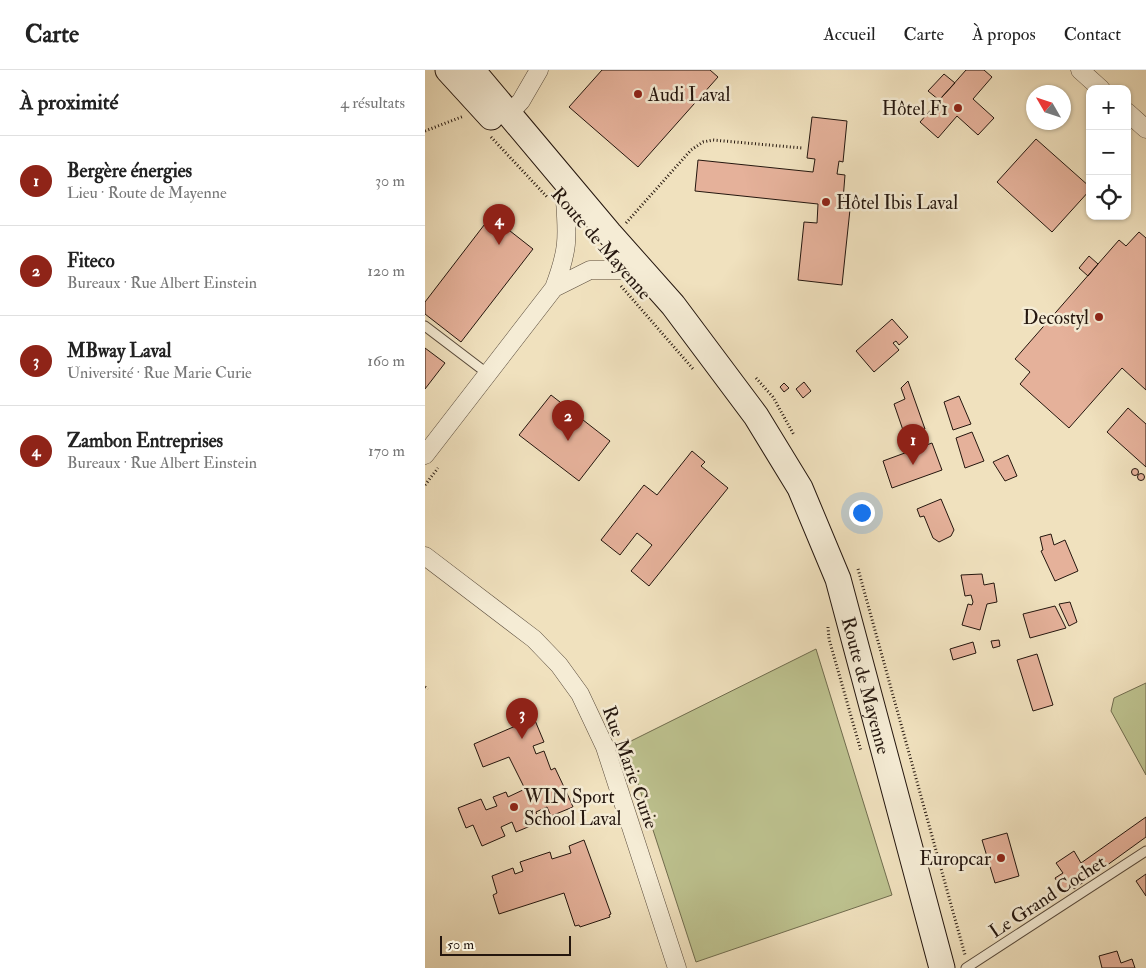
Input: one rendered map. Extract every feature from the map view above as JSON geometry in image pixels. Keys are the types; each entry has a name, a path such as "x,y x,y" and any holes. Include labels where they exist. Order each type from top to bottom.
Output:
{"main road":[{"name":"Route de Mayenne","path":"447,70 623,277 756,416"},
{"name":"Route de Mayenne","path":"472,70 673,305 756,416 800,488 838,579 942,968"}],"street":[{"path":"509,114 521,101 539,70"},
{"path":"1080,70 1097,85"},
{"path":"1131,116 1146,129"},
{"path":"425,455 554,288 564,261 568,239 558,202"},
{"path":"554,288 590,270 623,277"},
{"name":"Rue Marie Curie","path":"425,556 534,639 559,665 580,694 605,747 677,968"}],"lane":[{"path":"425,326 488,374"},
{"name":"Le Grand Cochet","path":"966,968 1146,851"}],"path":[{"path":"425,130 469,114 463,108"},
{"path":"484,130 548,196 558,202"},
{"path":"622,227 691,150 703,142 732,140 802,148"},
{"path":"623,277 697,373"},
{"path":"827,620 829,640 863,754"}],"green space":[{"path":"816,649 892,895 696,962 625,744"},
{"path":"1146,683 1146,775 1111,711 1114,698"}],"building":[{"path":"602,70 710,70 718,77 638,167 569,107"},
{"name":"Hôtel F1","path":"966,70 984,70 992,77 973,99 994,118 978,135 957,116 938,138 920,122"},
{"path":"944,74 955,83 939,100 928,91"},
{"name":"Hôtel Ibis Laval","path":"812,117 847,121 843,162 839,161 837,174 845,175 843,200 851,200 842,285 798,280 804,222 817,223 818,204 695,191 698,160 813,172 815,159 807,158"},
{"path":"1036,139 1086,183 1086,194 1052,232 997,182"},
{"path":"851,200 856,201 855,210 849,210"},
{"path":"491,216 533,249 461,342 425,314 425,302"},
{"name":"Decostyl","path":"1139,232 1146,238 1146,390 1122,368 1069,428 1020,384 1030,372 1015,359 1119,240 1126,246"},
{"path":"1089,256 1098,264 1088,276 1079,268"},
{"path":"892,319 908,337 899,345 896,341 893,343 899,350 874,372 856,351"},
{"path":"425,348 445,363 425,389"},
{"path":"908,381 925,429 905,436 894,404 905,399 901,388"},
{"path":"804,382 811,391 803,398 796,389"},
{"path":"784,383 789,388 784,392 780,387"},
{"path":"551,395 610,441 579,481 519,435"},
{"path":"959,396 971,424 953,430 944,402"},
{"path":"1128,408 1146,424 1146,467 1107,432"},
{"path":"972,432 984,461 965,468 956,438"},
{"path":"932,443 942,470 892,488 883,461"},
{"path":"692,451 705,462 701,466 728,488 649,586 631,571 652,545 637,533 620,555 601,540 644,485 657,495"},
{"path":"1008,455 1017,476 1005,481 993,462"},
{"path":"1135,468 1139,472 1135,476 1131,472"},
{"path":"1141,473 1145,477 1141,481 1137,477"},
{"path":"941,499 954,530 951,536 939,542 933,538 924,516 920,517 917,509"},
{"path":"1051,534 1054,545 1065,540 1078,571 1055,581 1041,551 1043,550 1040,537"},
{"path":"982,574 984,585 994,583 997,602 987,604 980,630 962,625 968,604 972,605 973,602 971,595 965,596 961,575"},
{"path":"1070,602 1077,622 1069,626 1059,604"},
{"path":"1055,606 1066,628 1030,638 1023,614"},
{"path":"999,640 1000,646 993,648 991,641"},
{"path":"973,642 976,653 953,660 950,649"},
{"path":"1037,654 1053,705 1033,711 1017,660"},
{"path":"534,718 544,742 533,746 536,754 544,751 551,770 555,768 564,787 561,789 563,792 566,791 573,807 551,816 547,807 536,812 540,822 516,832 512,822 501,827 505,836 482,846 473,825 466,828 458,808 481,799 486,810 497,806 493,797 506,792 508,797 525,789 509,757 483,767 474,744"},
{"path":"1146,817 1146,837 1074,889 1073,887 1064,893 1055,878 1063,873 1056,863 1074,851 1081,863"},
{"name":"Europcar","path":"1007,833 1019,876 995,883 982,840"},
{"path":"584,840 611,914 609,915 610,917 580,927 579,925 575,926 564,893 499,914 493,895 497,893 492,876 513,868 515,874 523,871 520,862 550,852 552,859 571,853 569,846"},
{"path":"1146,874 1146,896 1136,881"},
{"path":"1117,951 1121,963 1132,959 1135,968 1102,968 1099,956"}],"place":[{"name":"Audi Laval","path":"638,94"},
{"name":"Hôtel F1","path":"958,108"},
{"name":"Hôtel Ibis Laval","path":"826,202"},
{"name":"Zambon Entreprises","path":"499,245"},
{"name":"Decostyl","path":"1099,317"},
{"name":"Fiteco","path":"568,441"},
{"name":"Bergère énergies","path":"913,465"},
{"name":"MBway Laval","path":"522,739"},
{"name":"WIN Sport School Laval","path":"514,807"},
{"name":"Europcar","path":"1001,858"}]}
